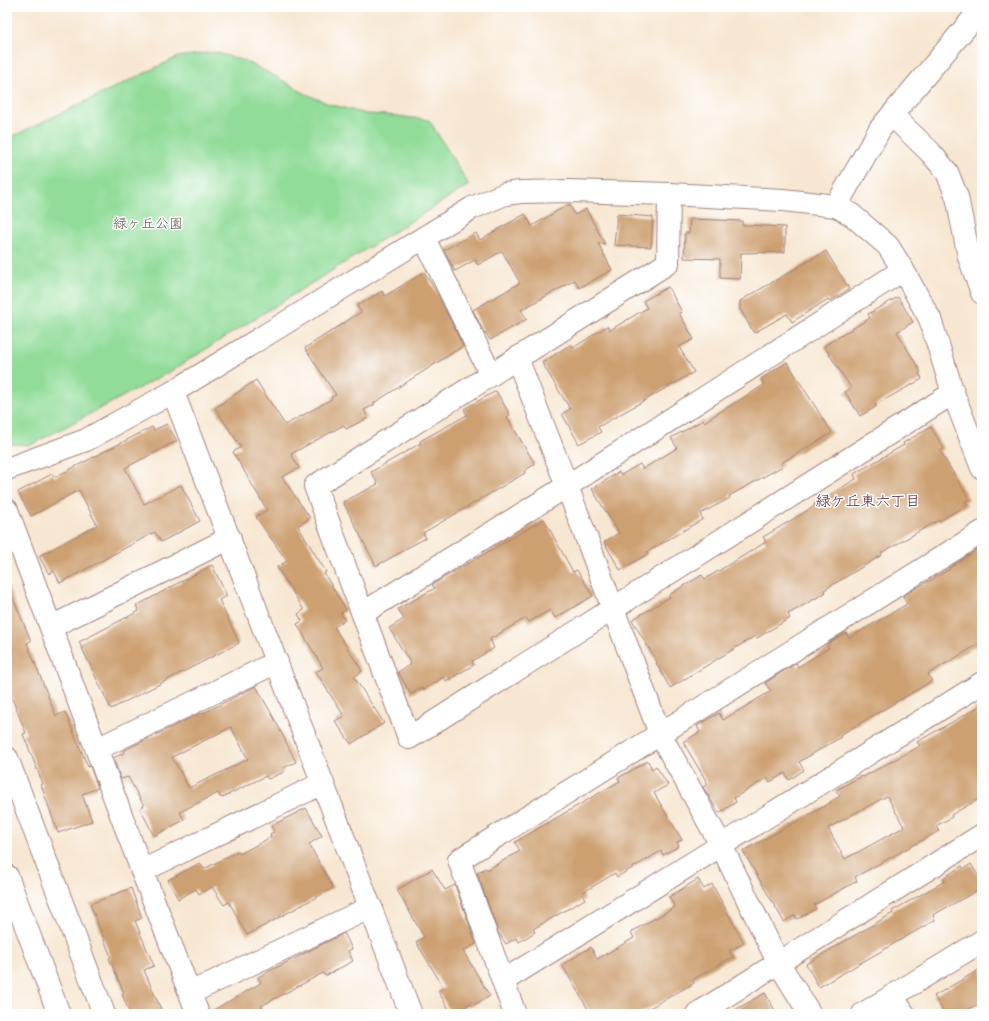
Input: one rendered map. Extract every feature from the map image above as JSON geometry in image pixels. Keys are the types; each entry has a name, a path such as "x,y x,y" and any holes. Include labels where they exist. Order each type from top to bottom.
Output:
{"street":[{"path":"836,206 880,128 982,8"},
{"path":"892,114 930,152 947,172 957,197 969,257 982,293"},
{"path":"7,469 86,440 174,392 472,208 505,194 521,192 570,191 783,200 836,206 852,215 888,246 930,319 953,393 982,468"},
{"path":"669,194 668,263 315,486 409,738 953,393"},
{"path":"424,238 491,375"},
{"path":"363,613 567,486 903,270"},
{"path":"517,358 614,609 660,734 721,845 778,962 810,1014"},
{"path":"174,392 411,1014"},
{"path":"7,510 142,871 198,1014"},
{"path":"515,1014 459,860 982,532"},
{"path":"51,627 230,538"},
{"path":"97,749 277,662"},
{"path":"503,981 982,683"},
{"path":"7,758 104,1014"},
{"path":"142,871 323,783"},
{"path":"697,1014 982,835"},
{"path":"7,876 59,1014"},
{"path":"190,993 371,907"},
{"path":"863,1014 982,941"},
{"path":"892,996 904,1014"}],"green space":[{"name":"緑ヶ丘公園","path":"214,52 245,61 304,93 329,104 366,114 429,120 469,185 171,371 31,445 7,444 7,139 178,57"}],"building":[{"path":"569,204 575,215 586,209 605,244 598,243 612,270 579,288 575,280 521,310 527,319 490,340 485,332 484,333 473,310 520,283 502,251 478,265 475,260 455,271 444,250 476,233 480,240 525,214 532,226"},
{"path":"617,214 653,217 651,247 614,245"},
{"path":"690,219 742,221 742,225 785,227 785,252 741,253 740,279 720,278 720,259 684,258 685,233 689,233"},
{"path":"826,251 849,289 830,301 828,299 792,322 787,314 754,333 740,309 740,301"},
{"path":"424,272 437,293 463,346 374,403 374,405 364,410 368,418 346,429 344,425 291,454 299,468 282,477 310,518 298,526 326,572 324,573 346,610 341,613 345,620 334,627 362,671 354,677 384,723 351,744 335,721 344,716 316,672 323,668 297,624 302,621 298,614 304,610 277,567 287,561 256,517 267,510 233,452 241,447 215,408 256,380 285,425 332,399 331,397 336,395 305,348 361,312 357,306 382,291 385,296"},
{"path":"668,287 682,312 679,313 694,339 679,347 694,372 598,427 601,432 579,444 562,414 570,409 542,363 571,344 573,348 607,326 610,330 647,308 643,301"},
{"path":"898,297 913,322 897,332 921,372 919,373 922,379 875,405 876,407 860,416 845,392 851,388 824,346 870,318 868,314"},
{"path":"787,362 832,433 781,463 783,466 700,514 703,519 647,552 648,554 620,570 604,542 619,533 592,489 619,472 621,475 640,464 643,469 677,448 671,438 703,420 704,422 764,385 761,379"},
{"path":"496,391 510,415 507,417 535,464 524,471 525,473 423,533 426,538 376,566 343,502 378,484 371,472 421,443 420,441 467,415 464,409"},
{"path":"167,424 177,441 125,468 144,504 181,485 200,521 161,542 155,532 60,583 54,571 49,574 39,556 97,525 79,490 31,516 18,492 52,474 55,477 152,427 154,430"},
{"path":"931,427 944,449 940,451 969,499 965,502 967,505 881,553 882,555 824,590 825,593 788,614 790,618 757,638 755,636 670,688 656,663 657,662 632,620 670,597 669,595 702,575 705,579 766,542 763,537 815,506 814,504 856,479 854,474 904,445 903,443"},
{"path":"544,519 573,572 577,570 593,596 555,618 550,610 529,622 526,618 490,639 494,648 472,661 474,665 446,681 444,677 423,690 422,688 411,694 398,672 411,664 389,628 404,619 398,609 435,588 432,585"},
{"path":"982,547 982,642 928,674 932,681 840,735 841,737 799,762 804,770 789,780 785,773 770,782 767,778 734,798 736,802 719,813 703,787 708,784 683,742 700,732 697,726 719,713 723,720 771,691 765,683 796,663 798,667 829,648 827,644 846,633 849,638 907,604 903,596 950,569 949,568"},
{"path":"212,565 227,596 219,600 239,643 111,709 79,642 139,611 136,606"},
{"path":"7,584 31,641 27,643 56,716 65,712 88,767 90,766 98,788 82,794 92,821 58,833 41,785 43,784 23,734 26,733 7,686"},
{"path":"256,686 296,762 283,768 284,772 268,779 266,776 221,798 218,793 180,812 184,820 154,836 140,808 144,806 128,777 121,779 113,758 124,753 123,751 133,746 201,713 202,714","holes":["231,727 248,759 189,788 172,757"]},
{"path":"982,705 982,797 951,815 952,817 936,826 939,831 855,877 857,881 814,905 816,909 797,919 795,915 784,922 743,851 830,803 840,796 836,790 920,746 917,742","holes":["887,796 904,827 845,859 828,828"]},
{"path":"648,761 652,769 656,766 668,785 654,793 682,840 677,842 679,846 663,855 661,851 617,877 615,873 582,893 585,899 533,929 535,932 519,942 516,938 506,944 498,932 477,873 486,868 487,870 520,851 515,842 620,781 618,778"},
{"path":"306,808 322,836 309,844 333,888 247,935 229,902 224,905 212,887 199,894 196,889 178,899 168,880 200,863 204,869 238,851 240,854 271,837 270,834 274,832 271,826"},
{"path":"971,864 982,882 982,888 933,915 935,920 819,987 806,964 893,913 892,911 945,881 943,878 962,866 964,869"},
{"path":"432,869 445,890 455,885 476,944 463,951 490,996 472,1006 471,1003 453,1014 438,991 444,988 416,942 424,937 397,890"},
{"path":"698,879 704,889 712,884 744,943 729,951 733,957 692,980 694,983 639,1014 591,1014 562,965 591,947 597,959 634,938 631,932 675,907 669,897"},
{"path":"131,888 142,918 135,921 154,966 144,970 163,1014 130,1014 122,994 124,993 109,958 111,957 90,904"},
{"path":"344,933 352,949 348,951 353,961 325,976 323,973 261,1006 265,1014 210,1014 210,1012 261,983 258,977"},
{"path":"982,968 982,1002 960,1014 945,1014 934,996"},
{"path":"765,993 777,1014 728,1014"}],"district":[{"name":"緑ケ丘東六丁目","path":"868,501"}]}
